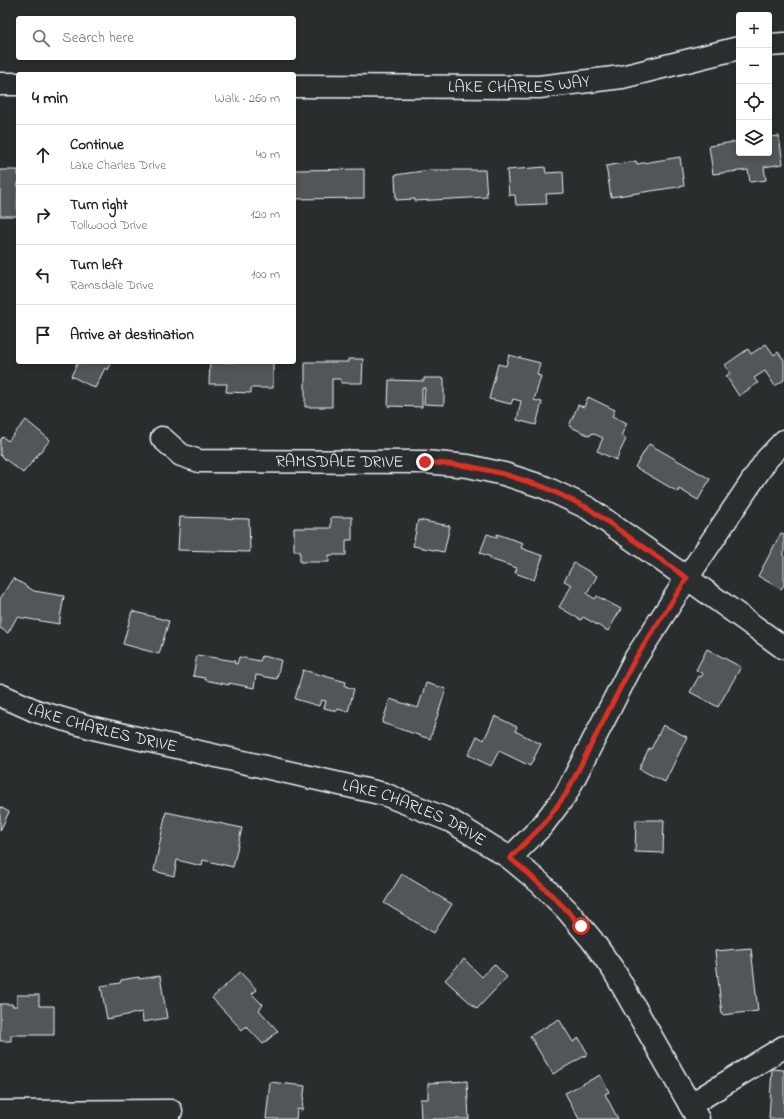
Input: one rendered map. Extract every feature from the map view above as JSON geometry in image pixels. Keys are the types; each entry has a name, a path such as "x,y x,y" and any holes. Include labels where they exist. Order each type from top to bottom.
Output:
{"street":[{"path":"772,45 784,44"},
{"name":"LAKE CHARLES WAY","path":"296,86 539,87 622,77 736,49"},
{"path":"0,84 16,84"},
{"name":"RAMSDALE DRIVE","path":"162,438 181,455 199,461 425,462 468,466 504,474 544,487 588,508 784,648"},
{"path":"510,858 542,826 566,794 635,659 687,578 767,459 784,441"},
{"name":"LAKE CHARLES DRIVE","path":"0,695 36,711 93,728 384,794 450,821 510,858 540,883 568,910 614,971 694,1112"},
{"path":"694,1112 784,1047"},
{"path":"0,1112 171,1111"}],"building":[{"path":"779,136 783,164 764,167 766,180 750,182 748,170 713,174 709,146 736,142 736,156 772,156 772,137"},
{"path":"680,157 684,186 611,197 606,166 636,161 637,164"},
{"path":"545,167 546,173 563,172 564,193 546,194 547,204 516,205 515,195 509,195 507,170"},
{"path":"364,169 364,198 296,199 296,170"},
{"path":"0,170 16,170 16,216 0,216"},
{"path":"430,170 485,170 487,197 415,201 415,199 396,200 395,175"},
{"path":"766,344 774,355 778,352 784,360 784,380 775,386 765,371 754,378 758,383 739,396 726,376 730,373 725,365 748,349 751,354"},
{"path":"509,355 540,363 537,375 541,376 534,400 542,402 536,425 517,420 521,401 513,399 511,404 489,399 498,364 506,366"},
{"path":"348,359 363,359 362,383 341,383 341,379 332,379 332,407 305,407 305,362 348,362"},
{"path":"77,364 111,364 108,370 105,368 95,388 71,376"},
{"path":"210,364 273,364 273,388 251,388 251,393 226,392 227,384 209,384"},
{"path":"424,378 444,378 444,405 424,404 425,388 422,388 422,407 388,406 389,380 424,381"},
{"path":"588,397 615,410 612,416 627,423 621,436 626,439 616,460 597,451 603,438 592,433 590,436 569,426 578,405 584,407"},
{"path":"26,420 50,440 23,473 0,455 0,440 3,437 8,441"},
{"path":"649,444 710,479 698,500 679,489 678,492 635,467"},
{"path":"180,517 249,519 250,552 178,550"},
{"path":"331,517 352,517 352,540 346,540 346,555 329,555 329,562 300,562 300,551 294,551 294,528 331,528"},
{"path":"418,520 450,526 444,552 413,546"},
{"path":"781,533 784,534 784,585 781,589 758,576"},
{"path":"487,534 497,537 497,534 523,543 521,548 543,556 534,580 515,573 517,568 490,559 491,557 480,553"},
{"path":"574,563 597,576 587,594 595,599 597,596 621,609 608,631 583,617 581,620 559,607 572,585 564,581"},
{"path":"13,578 34,591 64,596 59,624 17,617 8,633 0,628 0,599"},
{"path":"132,611 169,621 159,654 123,644"},
{"path":"707,649 741,667 718,707 690,692 699,676 701,677 703,674 696,670"},
{"path":"197,655 235,661 234,663 237,664 239,657 260,661 262,656 281,660 277,679 256,675 254,688 229,683 229,685 193,676"},
{"path":"303,670 346,682 345,686 354,689 348,712 338,709 337,711 324,708 326,701 321,700 319,706 295,699"},
{"path":"426,683 446,689 430,739 382,723 390,699 418,708"},
{"path":"495,716 517,727 515,731 541,744 530,766 499,751 491,766 468,755 477,736 484,740"},
{"path":"663,725 687,737 665,782 639,769 649,748 651,749"},
{"path":"0,807 9,812 0,831"},
{"path":"166,812 242,828 233,867 203,860 202,866 177,860 174,876 154,871"},
{"path":"636,820 664,820 663,853 635,852"},
{"path":"402,874 452,904 434,933 384,903"},
{"path":"751,948 758,1011 722,1015 715,951"},
{"path":"464,959 482,977 494,964 507,977 477,1009 445,980"},
{"path":"240,972 257,990 252,994 263,1005 259,1010 278,1031 263,1044 246,1026 242,1030 212,998"},
{"path":"160,976 167,1018 143,1022 142,1012 107,1019 101,986 120,983 121,980"},
{"path":"17,995 39,995 39,1006 54,1006 54,1035 11,1035 11,1041 0,1041 0,1004 12,1004 12,1006 17,1006"},
{"path":"559,1019 573,1042 579,1038 588,1054 553,1074 530,1036"},
{"path":"772,1069 784,1070 784,1119 769,1119"},
{"path":"600,1075 609,1092 605,1094 618,1119 579,1119 565,1093"},
{"path":"467,1081 469,1119 421,1119 420,1099 428,1099 428,1083"},
{"path":"270,1082 305,1086 302,1110 297,1109 296,1119 266,1119"}],"route":[{"path":"425,462 468,466 504,474 544,487 588,508 687,578 635,659 566,794 542,826 510,858 540,883 568,910 581,926"}]}
